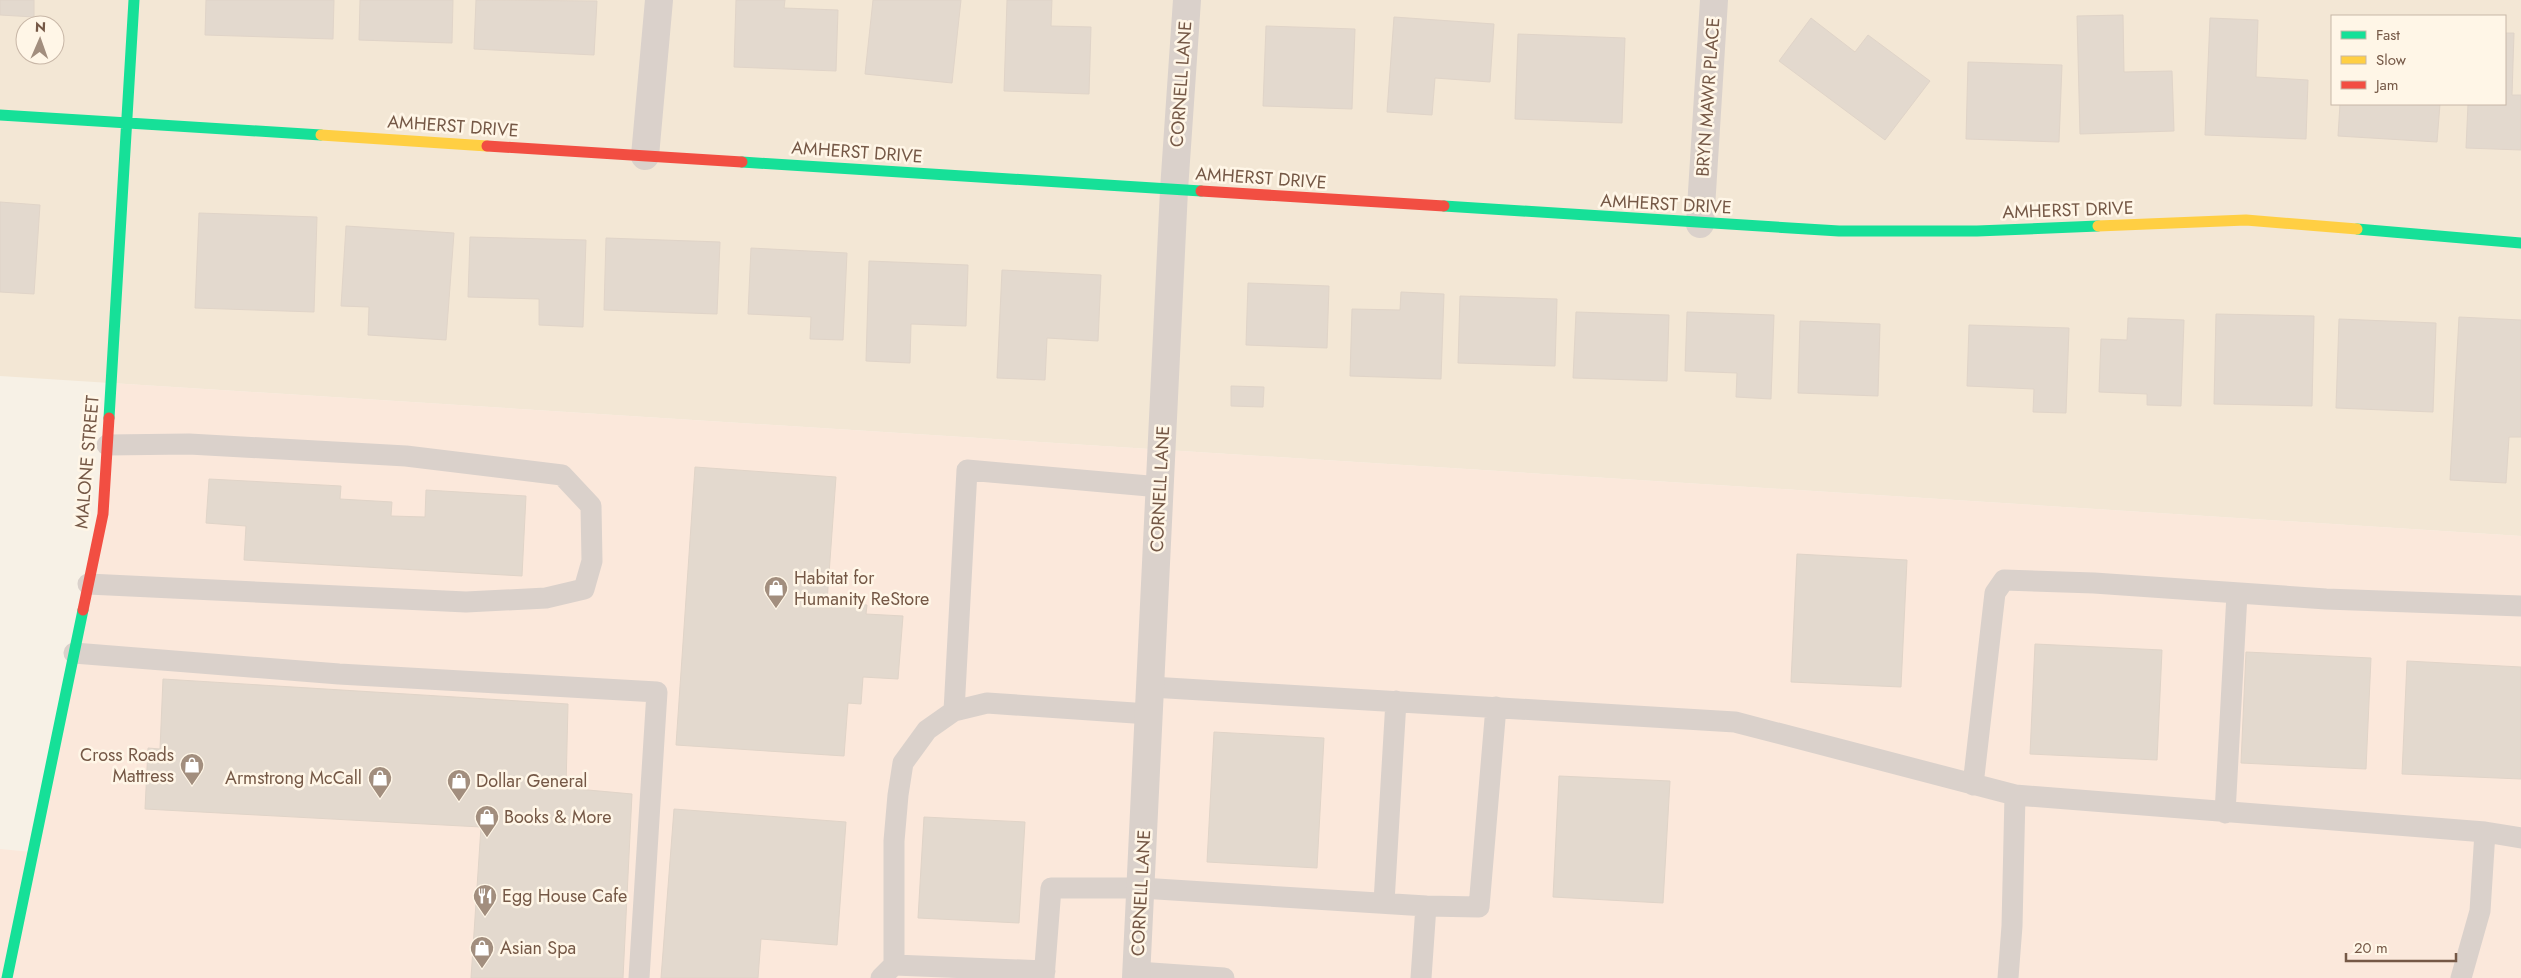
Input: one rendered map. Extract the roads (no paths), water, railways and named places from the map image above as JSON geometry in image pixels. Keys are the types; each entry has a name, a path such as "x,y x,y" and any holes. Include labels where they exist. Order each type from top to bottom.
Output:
{"street":[{"name":"MALONE STREET","path":"7,978 103,514 134,0"},
{"path":"645,156 660,0"},
{"name":"CORNELL LANE","path":"1136,975 1174,190 1187,0"},
{"name":"BRYN MAWR PLACE","path":"1700,224 1714,0"},
{"name":"AMHERST DRIVE","path":"0,115 1700,224 1839,231 1977,231 2246,220 2521,243"}],"lane":[{"path":"88,584 466,602 546,598 584,588 592,561 591,506 562,475 406,456 188,444 107,444"},
{"path":"954,710 967,470 1160,487"},
{"path":"1973,785 1995,593 2004,580 2094,582 2237,594 2521,606"},
{"path":"2225,813 2237,594"},
{"path":"74,653 339,674 658,692 639,978"},
{"path":"1151,687 1735,722 2015,795 2485,832 2521,838"},
{"path":"1384,902 1396,702"},
{"path":"1149,714 987,703 954,710 927,730 903,763 894,841 888,972 1044,975 1051,888 1141,888 1426,906 1479,907 1496,707"},
{"path":"2008,978 2012,926 2015,795"},
{"path":"2461,978 2480,911 2485,832"},
{"path":"1421,978 1426,906"},
{"path":"1136,975 1224,978"}],"place":[{"name":"Habitat for Humanity ReStore","path":"776,609"},
{"name":"Cross Roads Mattress","path":"192,786"},
{"name":"Armstrong McCall","path":"380,799"},
{"name":"Dollar General","path":"459,802"},
{"name":"Books & More","path":"487,838"},
{"name":"Egg House Cafe","path":"485,917"},
{"name":"Asian Spa","path":"482,969"}]}
